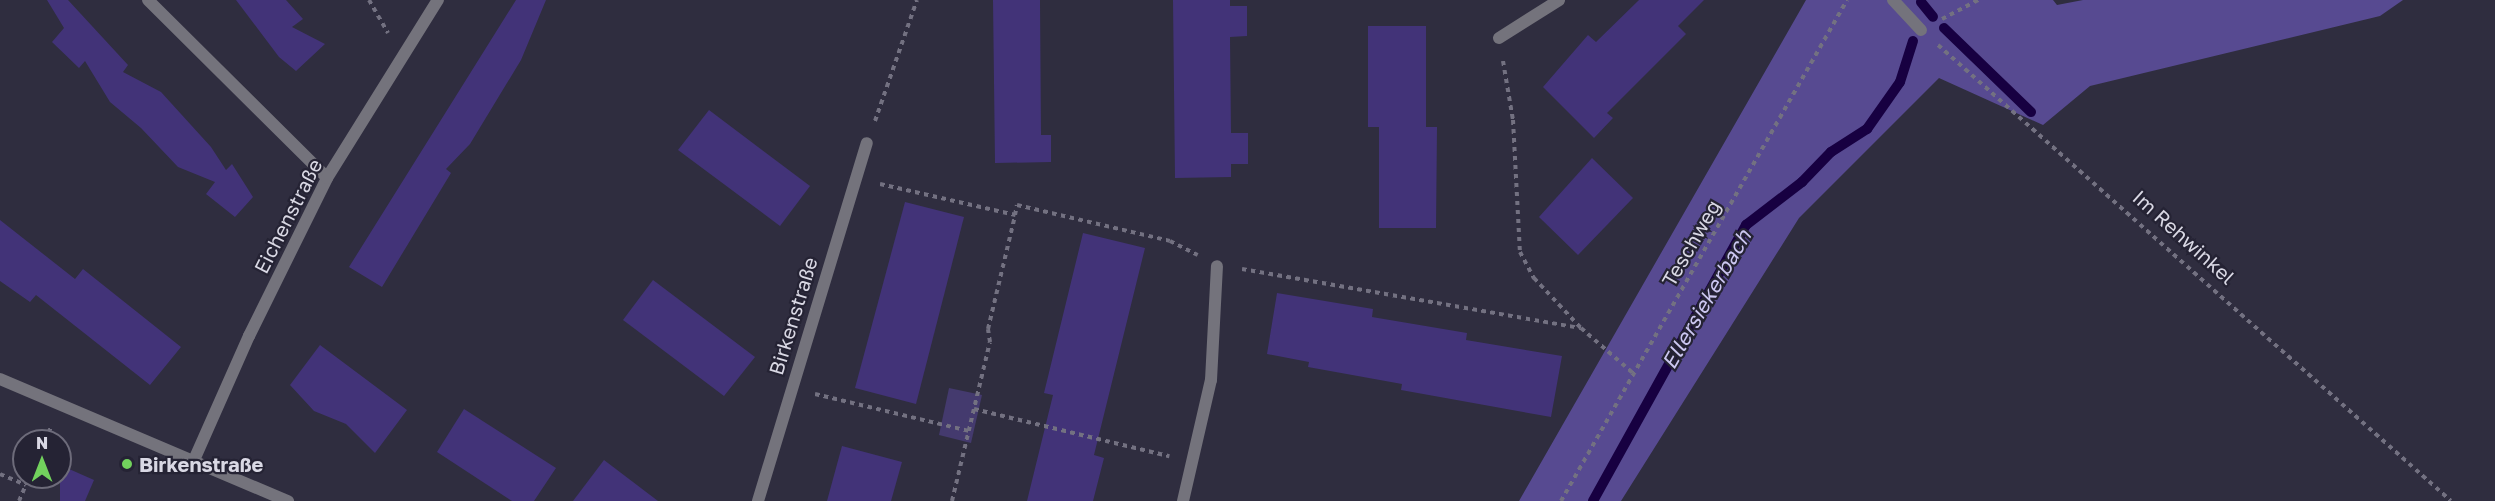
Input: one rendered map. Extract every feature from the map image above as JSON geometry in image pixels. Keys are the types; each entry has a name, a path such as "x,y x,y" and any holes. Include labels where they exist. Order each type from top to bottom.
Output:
{"street":[{"path":"148,0 327,178"},
{"name":"Eichenstraße","path":"194,460 249,336 327,178 438,0"},
{"path":"1499,38 1559,0"},
{"path":"1893,0 1921,30"},
{"name":"Birkenstraße","path":"758,501 867,143"},
{"path":"1183,501 1194,462 1211,380 1217,266"},
{"path":"0,379 288,501"}],"path":[{"path":"369,0 401,57"},
{"path":"867,143 917,0"},
{"name":"Teschweg","path":"1561,501 1847,0"},
{"path":"1921,30 1978,0"},
{"name":"Im Rehwinkel","path":"1921,30 2451,501"},
{"path":"1499,38 1513,120 1520,252 1534,278 1581,328 1633,373"},
{"path":"856,178 1015,215"},
{"path":"952,501 1017,206 1170,241 1217,266 1581,328"},
{"path":"791,388 969,431"},
{"path":"974,409 1194,462"}],"shaded area":[{"path":"1806,0 2053,0 2057,5 2083,0 2403,0 2380,16 2090,86 2043,125 1939,78 1799,218 1621,501 1519,501"},
{"path":"949,388 982,395 971,443 939,435"}],"building":[{"path":"47,0 68,0 128,65 123,72 161,92 211,147 226,170 232,164 253,197 235,217 206,194 215,182 178,167 141,128 110,102 85,61 79,68 52,42 64,28"},
{"path":"236,0 286,0 303,19 292,27 325,44 296,71 279,57"},
{"path":"516,0 546,0 521,60 470,144 446,169 451,173 382,287 349,267"},
{"path":"993,0 1040,0 1041,135 1051,135 1051,162 995,163"},
{"path":"1173,0 1230,0 1230,6 1247,6 1247,36 1230,37 1231,133 1248,133 1248,164 1231,164 1231,177 1175,178"},
{"path":"1639,0 1704,0 1678,26 1686,34 1607,113 1613,118 1594,138 1543,87 1588,35 1596,42"},
{"path":"1368,26 1426,26 1426,127 1437,127 1436,228 1379,228 1379,127 1368,127"},
{"path":"709,110 810,186 780,226 678,150"},
{"path":"1592,158 1633,198 1578,255 1539,217"},
{"path":"905,202 964,217 916,404 855,388"},
{"path":"0,220 75,279 83,269 181,347 150,385 36,295 30,302 0,281"},
{"path":"1083,233 1145,248 1094,455 1104,458 1093,501 1027,501 1053,395 1044,393"},
{"path":"653,280 755,357 724,396 623,320"},
{"path":"1277,293 1373,309 1372,317 1467,333 1466,340 1562,356 1551,417 1401,390 1402,384 1308,367 1309,362 1267,354"},
{"path":"320,345 407,410 375,453 346,424 314,411 290,385"},
{"path":"464,409 556,468 534,501 512,501 437,452"},
{"path":"842,446 902,462 891,501 827,501"},
{"path":"604,460 658,501 573,501"},
{"path":"72,470 94,480 85,501 60,501 60,489 72,489"}],"waterway":[{"path":"1921,2 1933,17"},
{"path":"1944,28 2031,112"},
{"name":"Ellersiekerbach","path":"1593,501 1746,225 1802,182 1831,152 1867,129 1900,82 1913,41"}],"place":[{"name":"Birkenstraße","path":"127,464"}]}
